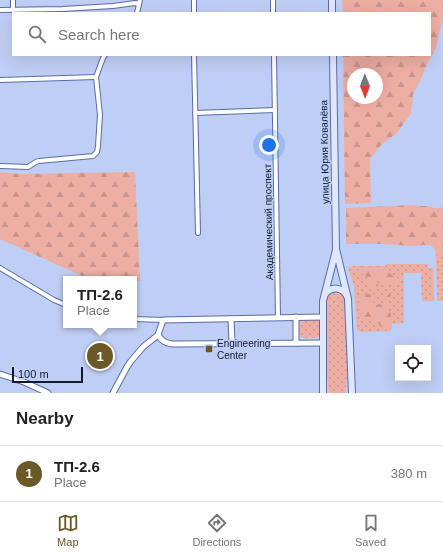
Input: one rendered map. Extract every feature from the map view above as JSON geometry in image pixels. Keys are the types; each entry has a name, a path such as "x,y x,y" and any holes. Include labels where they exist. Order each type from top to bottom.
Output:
{"main road":[{"path":"332,0 332,12"},
{"name":"улица Юрия Ковалёва","path":"333,56 336,249 348,299 352,393"},
{"name":"улица Юрия Ковалёва","path":"324,393 324,296 336,249"},
{"path":"324,296 329,291 336,288 342,290 348,299"}],"street":[{"path":"13,0 13,10"},
{"path":"194,0 194,12"},
{"path":"273,0 273,12"},
{"path":"0,10 63,9 113,6 139,2 137,12"},
{"path":"0,166 28,167 39,161 93,156 97,152 100,115 96,77 104,56"},
{"path":"194,56 198,233"},
{"name":"Академический проспект","path":"274,56 278,318"},
{"path":"0,80 96,77"},
{"path":"195,113 275,110"},
{"path":"0,268 63,304"},
{"path":"296,317 296,343"},
{"path":"137,319 323,317"},
{"path":"231,319 232,343"},
{"path":"113,393 131,361 143,347 158,336 163,320"},
{"path":"158,336 163,341 172,344 323,343"},
{"path":"0,374 24,382 48,393"}],"green space":[{"path":"342,0 443,0 443,16 436,48 413,95 411,113 397,133 382,144 370,159 371,203 345,204 343,56 431,56 431,12 343,12"},
{"path":"0,172 20,174 135,172 140,281 137,281 137,276 82,276 0,239"},
{"path":"413,205 436,208 443,207 443,256 436,256 435,249 430,245 412,246 346,244 346,208"},
{"path":"436,256 443,256 443,301 437,301"},
{"path":"386,264 428,264 428,268 433,268 434,301 422,301 421,273 404,273 404,323 391,324 391,331 361,332 357,330 354,286 348,268 353,266 386,266"},
{"path":"386,269 392,275 401,279 400,283 398,286 381,283 379,279 376,279 376,282 379,285 376,287 370,287 364,274 356,273 355,270"},
{"path":"333,293 341,294 346,302 346,393 329,393 327,377 326,302 328,296"},
{"path":"374,294 375,296 373,302 376,304 381,304 384,302 383,297 386,294 391,295 389,301 389,311 391,315 392,329 388,331 381,327 372,316 363,319 360,316 363,312 358,301 359,296"},
{"path":"300,320 319,320 319,336 317,338 302,338 298,329"}],"place":[{"name":"Engineering Center","path":"209,349"},
{"name":"ТП-2.6","path":"100,356"}]}
